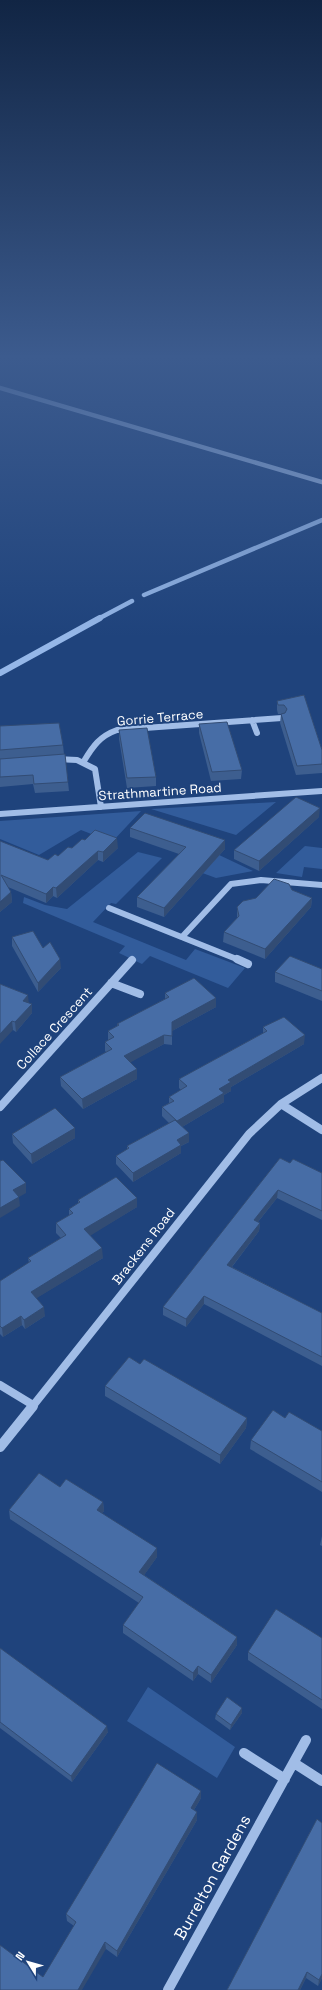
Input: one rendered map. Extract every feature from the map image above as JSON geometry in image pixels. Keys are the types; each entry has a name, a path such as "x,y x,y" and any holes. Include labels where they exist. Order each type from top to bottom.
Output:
{"street":[{"path":"215,451 322,482"},
{"name":"Gorrie Terrace","path":"84,761 97,740 105,734 117,730 282,718"},
{"path":"252,720 257,733"},
{"path":"47,760 70,758 84,761 95,769 101,806"},
{"name":"Strathmartine Road","path":"0,814 322,791"},
{"path":"182,937 231,884 261,880 322,885"},
{"path":"108,908 248,964"},
{"name":"Collace Crescent","path":"0,1107 132,960"},
{"name":"Collace Crescent","path":"111,983 140,994"},
{"name":"Brackens Road","path":"0,1448 249,1134 281,1104 322,1078"},
{"path":"281,1104 322,1130"},
{"path":"0,1385 33,1405"},
{"name":"Burrelton Gardens","path":"168,1990 306,1740"},
{"path":"244,1753 285,1779"},
{"path":"294,1763 322,1781"}],"shaded area":[{"path":"276,802 236,835 151,809"},
{"path":"141,811 112,842 81,830 39,855 0,839 0,821"},
{"path":"305,846 322,848 322,869 304,867 302,877 276,873"},
{"path":"138,852 162,858 116,904 111,903 93,922 186,960 195,949 245,968 228,988 150,956 142,964 119,953 125,946 23,903 24,897 45,905 67,909"},
{"path":"217,854 253,871 216,878 197,871"},
{"path":"148,1687 235,1747 217,1778 127,1721"}],"building":[{"path":"304,695 322,750 322,764 297,766 281,714 285,713 287,709 284,705 278,705 277,701"},
{"path":"227,722 242,770 212,772 199,724"},
{"path":"59,723 63,745 0,750 0,726"},
{"path":"147,728 156,777 127,778 119,730"},
{"path":"65,754 68,782 34,784 33,775 0,777 0,759"},
{"path":"296,797 320,808 259,861 234,850"},
{"path":"145,813 225,840 164,908 137,897 186,847 130,828"},
{"path":"95,830 117,838 103,852 98,851 56,888 53,887 46,894 1,875 11,892 0,902 0,841 48,860 55,854 58,856 68,847 72,848 82,839 85,840"},
{"path":"274,879 289,884 292,890 312,898 265,949 224,932 239,916 237,907 243,901 256,898"},
{"path":"33,931 43,948 50,942 60,959 38,983 12,937"},
{"path":"290,956 322,969 322,991 275,972"},
{"path":"194,978 216,998 172,1022 172,1036 164,1035 124,1056 137,1069 82,1099 60,1077 112,1049 105,1042 114,1037 108,1031 119,1025 117,1024 169,997 165,993"},
{"path":"0,984 28,995 23,1001 32,1004 15,1022 12,1021 0,1034"},
{"path":"284,1017 305,1035 228,1080 231,1082 219,1089 224,1093 177,1121 162,1107 174,1101 169,1097 187,1086 179,1079 267,1031 263,1027"},
{"path":"55,1108 75,1128 31,1154 12,1134"},
{"path":"175,1120 189,1133 177,1140 181,1145 133,1173 116,1156 129,1148 127,1146"},
{"path":"280,1158 290,1163 293,1159 322,1173 322,1211 278,1190 254,1220 260,1223 227,1265 322,1313 322,1357 204,1296 186,1319 163,1307"},
{"path":"3,1160 26,1183 13,1190 19,1197 0,1208 0,1161"},
{"path":"116,1177 137,1198 84,1229 102,1248 31,1292 44,1307 24,1320 21,1316 2,1328 0,1326 0,1281 31,1261 28,1258 66,1235 56,1223 73,1213 69,1209 80,1202 78,1200"},
{"path":"129,1357 140,1364 144,1359 247,1418 220,1455 105,1386"},
{"path":"273,1410 285,1418 289,1412 322,1431 322,1482 251,1440"},
{"path":"39,1473 60,1487 66,1479 103,1502 97,1510 157,1548 139,1572 237,1637 211,1675 198,1666 193,1673 123,1625 143,1597 9,1510"},
{"path":"276,1609 322,1638 322,1700 248,1652"},
{"path":"0,1648 107,1726 71,1776 0,1722"},
{"path":"227,1697 242,1708 231,1725 216,1714"},
{"path":"157,1763 201,1791 191,1808 197,1812 117,1951 105,1942 78,1990 0,1990 0,1945 43,1977 76,1922 66,1914"},
{"path":"317,1819 322,1823 322,1974 319,1980 307,1972 298,1990 227,1990"}],"waterway":[{"path":"144,595 322,520"},
{"path":"98,619 132,601"},
{"path":"0,673 100,618"}]}
